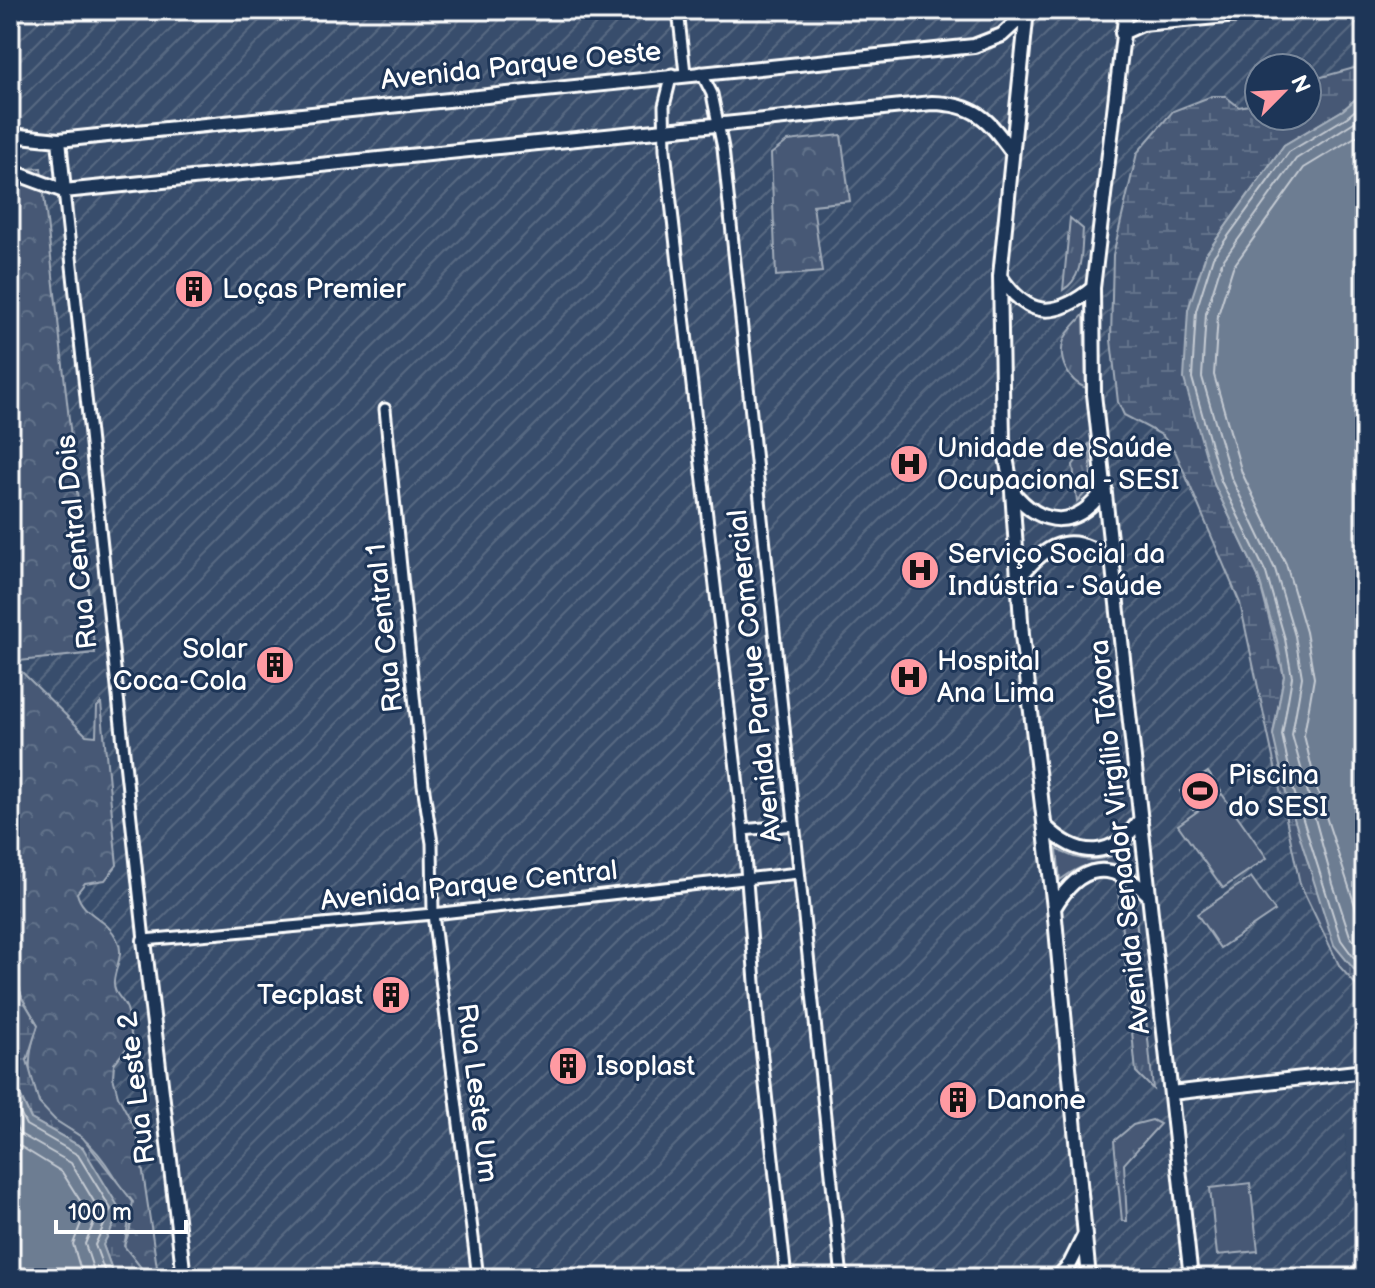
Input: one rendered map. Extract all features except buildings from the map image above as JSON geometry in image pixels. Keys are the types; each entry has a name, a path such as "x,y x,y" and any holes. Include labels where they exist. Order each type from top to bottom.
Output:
{"main road":[{"path":"1126,11 1174,10"},
{"path":"1122,33 1142,24 1290,10"},
{"name":"Avenida Parque Oeste","path":"10,135 59,140 974,46 1002,35 1027,11"},
{"path":"1027,11 1000,276 1003,440 1012,491 1022,635 1054,908 1089,1278"},
{"name":"Avenida Senador Virgílio Távora","path":"1126,11 1093,288 1094,394 1191,1278"},
{"path":"10,171 64,191 719,124 956,104 983,116 1012,152"},
{"name":"Rua Central Dois","path":"59,140 64,191"},
{"path":"1000,276 1013,296 1039,310 1066,306 1093,288"},
{"path":"1012,491 1034,513 1063,519 1090,507 1105,488"},
{"path":"1020,577 1045,550 1065,543 1090,546 1114,564"},
{"path":"1045,826 1070,846 1096,850 1123,841 1141,819"},
{"path":"1054,908 1072,883 1101,870 1122,874 1149,895"},
{"name":"Rua Leste 2","path":"144,940 184,1278"},
{"path":"1171,1093 1365,1071"},
{"path":"1057,1278 1070,1264 1084,1236"}],"street":[{"name":"Avenida Parque Comercial","path":"678,10 679,74 665,95 664,130 743,830 758,1020 786,1278"},
{"name":"Avenida Parque Comercial","path":"701,72 712,94 719,124 842,1278"},
{"name":"Rua Central Dois","path":"64,191 144,940"},
{"name":"Rua Central 1","path":"385,409 423,785 432,843 433,914"},
{"path":"743,830 794,825"},
{"name":"Avenida Parque Central","path":"144,940 433,914 798,873"},
{"name":"Rua Leste Um","path":"433,914 478,1278"}],"shaded area":[{"path":"10,10 1365,10 1365,1127 1344,1130 1361,1278 10,1278"},
{"path":"1365,1127 1365,1278 1361,1278 1344,1129"}],"green space":[{"path":"1365,65 1365,91 1323,122 1323,77"},
{"path":"1212,96 1225,96 1239,107 1243,106 1243,132 1306,132 1284,145 1206,254 1214,484 1258,576 1284,676 1273,735 1359,979 1365,983 1365,995 1340,967 1300,884 1240,603 1176,453 1162,435 1124,415 1118,402 1111,340 1113,255 1137,153 1173,111"},
{"path":"841,135 850,201 813,205 822,272 776,276 771,154 788,141"},
{"path":"41,168 95,653 10,662 10,170"},
{"path":"1070,218 1083,229 1081,255 1075,278 1063,290"},
{"path":"1084,314 1086,388 1069,375 1062,355 1066,337"},
{"path":"1089,444 1090,482 1077,501 1073,465"},
{"path":"22,672 86,735 96,736 97,707 101,703 117,865 105,880 85,883 77,893 84,907 113,932 119,945 114,986 127,1009 132,1041 114,1064 113,1077 118,1096 137,1132 158,1274 146,1274 124,1246 131,1225 130,1212 121,1188 90,1145 46,1111 38,1100 30,1076 31,1051 38,1025 22,998 10,953 10,673"},
{"path":"1222,794 1267,858 1223,888 1178,825"},
{"path":"1136,842 1139,874 1118,865 1098,863 1079,868 1060,880 1057,849 1087,860 1118,854"},
{"path":"1251,877 1275,911 1220,948 1197,914"},
{"path":"1118,891 1135,908 1153,1089 1136,1072"},
{"path":"10,953 22,998 38,1025 27,1060 39,1103 55,1120 83,1138 133,1202 124,1246 146,1274 158,1274 157,1278 115,1278 103,1245 83,1148 31,1119 10,1074 19,1023 10,986"},
{"path":"1152,1120 1160,1124 1124,1164 1127,1221 1122,1221 1114,1141 1133,1125"},
{"path":"1250,1183 1258,1251 1217,1255 1210,1188"}],"water":[{"path":"1365,91 1365,983 1334,945 1286,793 1273,735 1284,676 1277,641 1258,576 1214,484 1184,379 1188,310 1206,254 1284,145 1306,132 1323,132 1323,122"},
{"name":"Piscina do SESI","path":"1208,772 1221,791 1193,810 1180,791"},
{"path":"10,1074 31,1119 83,1148 121,1211 103,1245 115,1278 10,1278"}],"place":[{"name":"Loças Premier","path":"194,289"},
{"name":"Unidade de Saúde Ocupacional - SESI","path":"909,464"},
{"name":"Serviço Social da Indústria - Saúde","path":"920,570"},
{"name":"Solar Coca-Cola","path":"275,665"},
{"name":"Hospital Ana Lima","path":"909,677"},
{"name":"Piscina do SESI","path":"1200,791"},
{"name":"Tecplast","path":"391,995"},
{"name":"Isoplast","path":"568,1066"},
{"name":"Danone","path":"958,1100"}]}
